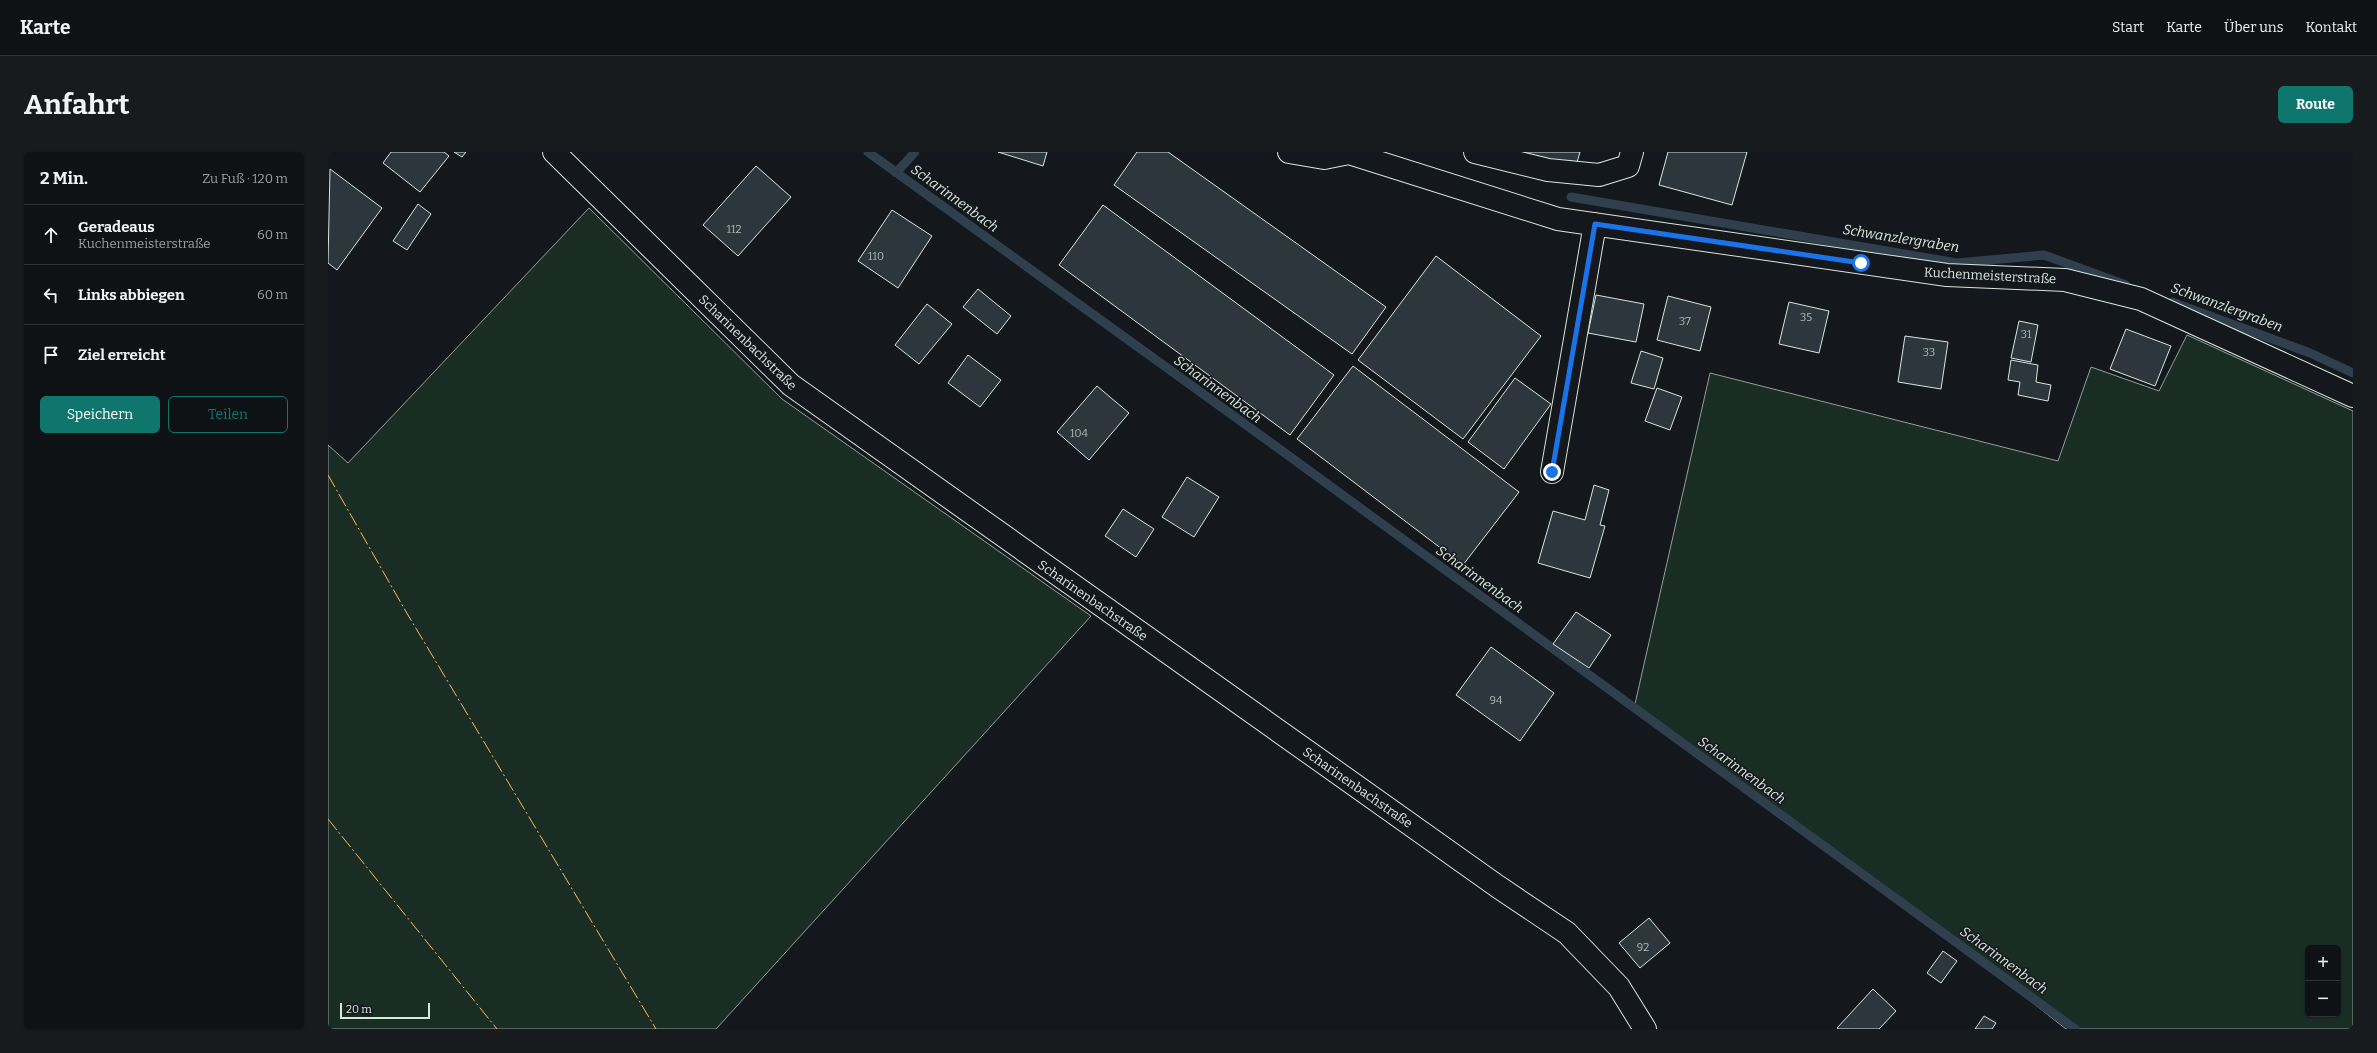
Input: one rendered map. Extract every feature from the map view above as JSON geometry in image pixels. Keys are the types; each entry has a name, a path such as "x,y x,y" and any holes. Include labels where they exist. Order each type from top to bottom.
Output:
{"street":[{"name":"Scharinenbachstraße","path":"554,152 791,386 1497,886 1568,933 1619,987 1645,1029"},
{"path":"1289,152 1324,158 1349,153"},
{"path":"1475,152 1548,170 1599,175 1628,166 1632,152"},
{"name":"Kuchenmeisterstraße","path":"1349,153 1558,219 1947,275 2065,280 2141,299 2353,396"},
{"path":"1552,472 1595,224"}],"green space":[{"path":"589,208 782,399 1091,616 716,1029 328,1029 328,445 348,463"},
{"path":"2187,335 2353,411 2353,1029 2066,1029 1969,953 1635,704 1710,373 2058,461 2091,367 2159,391"}],"building":[{"path":"391,152 444,152 449,156 420,192 383,163"},
{"path":"454,152 466,152 462,157"},
{"path":"998,152 1047,152 1043,166"},
{"path":"1137,152 1168,152 1386,307 1352,354 1114,185"},
{"path":"1522,152 1580,152 1576,166"},
{"path":"1668,152 1747,152 1732,205 1659,185"},
{"path":"756,166 791,197 738,256 703,225"},
{"path":"330,169 382,208 337,270 328,263"},
{"path":"418,204 431,214 407,250 393,241"},
{"path":"1103,205 1334,375 1290,435 1059,265"},
{"path":"892,210 932,236 898,288 858,261"},
{"path":"1436,256 1541,336 1463,439 1358,360"},
{"path":"978,289 1011,316 997,334 963,307"},
{"path":"1596,295 1644,304 1636,342 1588,333"},
{"path":"1668,296 1711,307 1700,351 1657,340"},
{"path":"1789,302 1829,311 1819,353 1779,344"},
{"path":"927,304 952,324 919,364 895,345"},
{"path":"2019,321 2038,325 2031,362 2011,358"},
{"path":"2126,329 2171,346 2155,386 2110,369"},
{"path":"1905,336 1948,342 1941,389 1898,382"},
{"path":"1641,351 1663,358 1654,389 1631,383"},
{"path":"968,355 1001,380 980,407 948,383"},
{"path":"2011,360 2038,365 2036,382 2051,385 2048,401 2018,395 2020,382 2008,380"},
{"path":"1353,366 1519,492 1463,565 1297,439"},
{"path":"1515,378 1551,404 1504,469 1468,442"},
{"path":"1097,386 1129,413 1089,460 1057,432"},
{"path":"1657,388 1682,397 1670,430 1645,421"},
{"path":"1187,477 1219,497 1194,537 1162,517"},
{"path":"1594,485 1609,490 1600,525 1605,526 1590,578 1538,563 1553,511 1585,520"},
{"path":"1123,509 1154,529 1136,557 1105,536"},
{"path":"1576,612 1611,635 1589,668 1553,644"},
{"path":"1491,647 1554,693 1520,741 1456,695"},
{"path":"1649,918 1670,943 1640,968 1619,943"},
{"path":"1943,951 1957,961 1941,983 1927,973"},
{"path":"1873,989 1896,1011 1879,1029 1837,1028"},
{"path":"1984,1016 1996,1023 1992,1029 1975,1029"}],"waterway":[{"name":"Scharinnenbach","path":"868,152 1267,440 2075,1029"},
{"name":"Schwanzlergraben","path":"896,173 915,152"},
{"name":"Schwanzlergraben","path":"1571,197 1957,263 2044,255 2126,285"},
{"name":"Schwanzlergraben","path":"2172,302 2310,353 2353,373"}],"power":[{"path":"328,475 405,610 656,1029"},
{"path":"328,819 497,1029"}],"route":[{"path":"1552,472 1595,224 1861,263"}]}
